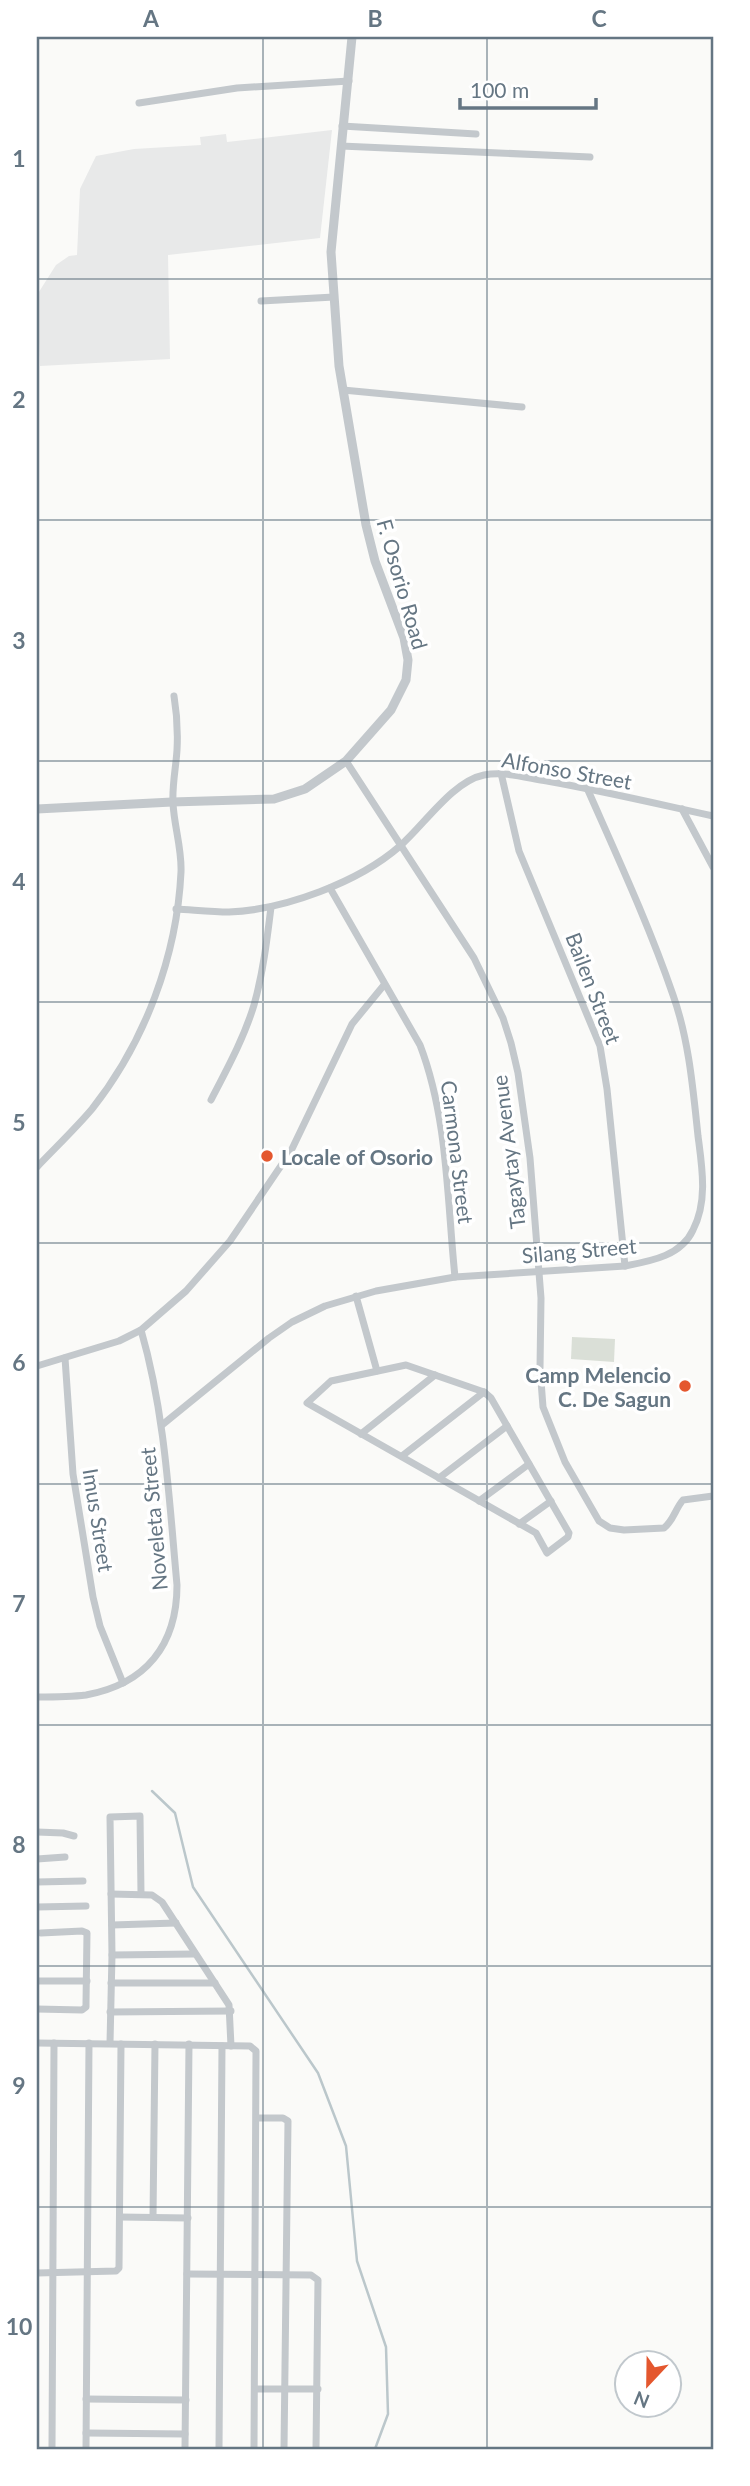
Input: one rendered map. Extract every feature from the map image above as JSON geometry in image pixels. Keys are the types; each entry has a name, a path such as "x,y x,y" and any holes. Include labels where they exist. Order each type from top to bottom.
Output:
{"street":[{"name":"F. Osorio Road","path":"37,809 274,799 305,789 346,761 391,710 406,680 408,660 404,638 375,561 366,525 339,366 331,252 352,37"},
{"path":"139,103 237,88 349,80"},
{"path":"342,126 476,134"},
{"path":"341,146 590,157"},
{"path":"261,301 334,297"},
{"path":"344,390 522,407"},
{"path":"37,1167 92,1109 134,1045 161,977 174,930 181,870 173,802 178,724 174,696"},
{"name":"Tagaytay Avenue","path":"346,761 474,958 503,1018 520,1085 530,1158 539,1271 543,1407 577,1487 599,1521 610,1528 624,1530 664,1528 683,1500 697,1496 713,1496"},
{"name":"Alfonso Street","path":"176,909 230,912 271,907 330,888 373,866 399,846 459,787 471,779 501,773 587,788 713,816"},
{"name":"Bailen Street","path":"501,773 519,850 600,1046 607,1089 625,1266"},
{"name":"Silang Street","path":"162,1425 292,1322 325,1306 376,1290 455,1277 625,1266 653,1260 676,1251 693,1232 700,1210 703,1180 689,1059 674,996 627,878 587,788"},
{"path":"682,809 713,867"},
{"name":"Carmona Street","path":"330,888 420,1045 438,1101 455,1277"},
{"path":"211,1100 242,1039 254,1005 266,954 271,907"},
{"path":"37,1366 119,1340 141,1330 186,1291 230,1241 291,1151 352,1024 384,985"},
{"path":"356,1296 377,1371"},
{"name":"Noveleta Street","path":"37,1698 85,1695 123,1683 148,1665 164,1645 173,1627 177,1608 177,1585 162,1425 154,1375 141,1330"},
{"name":"Imus Street","path":"65,1358 73,1474 93,1597 100,1626 123,1683"},
{"path":"406,1365 484,1392 491,1398 569,1533 568,1537 547,1553 536,1533 307,1403 331,1381 377,1371 406,1365"},
{"path":"361,1434 435,1375"},
{"path":"401,1457 484,1392"},
{"path":"439,1478 507,1426"},
{"path":"479,1501 529,1464"},
{"path":"519,1524 551,1501"},
{"path":"110,2043 110,1817 140,1816 141,1894"},
{"path":"37,1832 74,1836"},
{"path":"37,1859 65,1857"},
{"path":"37,1882 83,1881"},
{"path":"111,1894 141,1894 158,1898 231,2011 231,2046"},
{"path":"37,1908 86,1906"},
{"path":"112,1925 176,1923"},
{"path":"37,2009 84,2009 86,2003 85,1931 41,1933"},
{"path":"112,1955 194,1954"},
{"path":"37,1981 86,1981"},
{"path":"111,1983 215,1983"},
{"path":"110,2012 231,2011"},
{"path":"37,2043 250,2046 257,2051 254,2449"},
{"path":"52,2449 54,2043"},
{"path":"86,2449 85,2272 89,2043"},
{"path":"37,2273 116,2272 119,2268 121,2044"},
{"path":"153,2217 155,2044"},
{"path":"185,2449 189,2044"},
{"path":"219,2449 222,2046"},
{"path":"257,2118 283,2118 288,2121 284,2449"},
{"path":"120,2217 188,2218"},
{"path":"187,2274 311,2275 318,2280 316,2449"},
{"path":"255,2389 318,2389"},
{"path":"86,2399 186,2400"},
{"path":"86,2432 185,2434"}],"shaded area":[{"path":"332,130 320,238 168,255 170,359 40,366 37,295 56,265 69,256 77,255 80,189 96,156 134,149 201,145 200,137 226,134 227,142"},
{"path":"572,1337 615,1339 614,1362 571,1359"}],"waterway":[{"path":"152,1791 175,1813 193,1887 318,2073 346,2146 357,2261 386,2347 388,2414 375,2449"}],"place":[{"name":"Locale of Osorio","path":"267,1156"},
{"name":"Camp Melencio C. De Sagun","path":"685,1386"}]}
